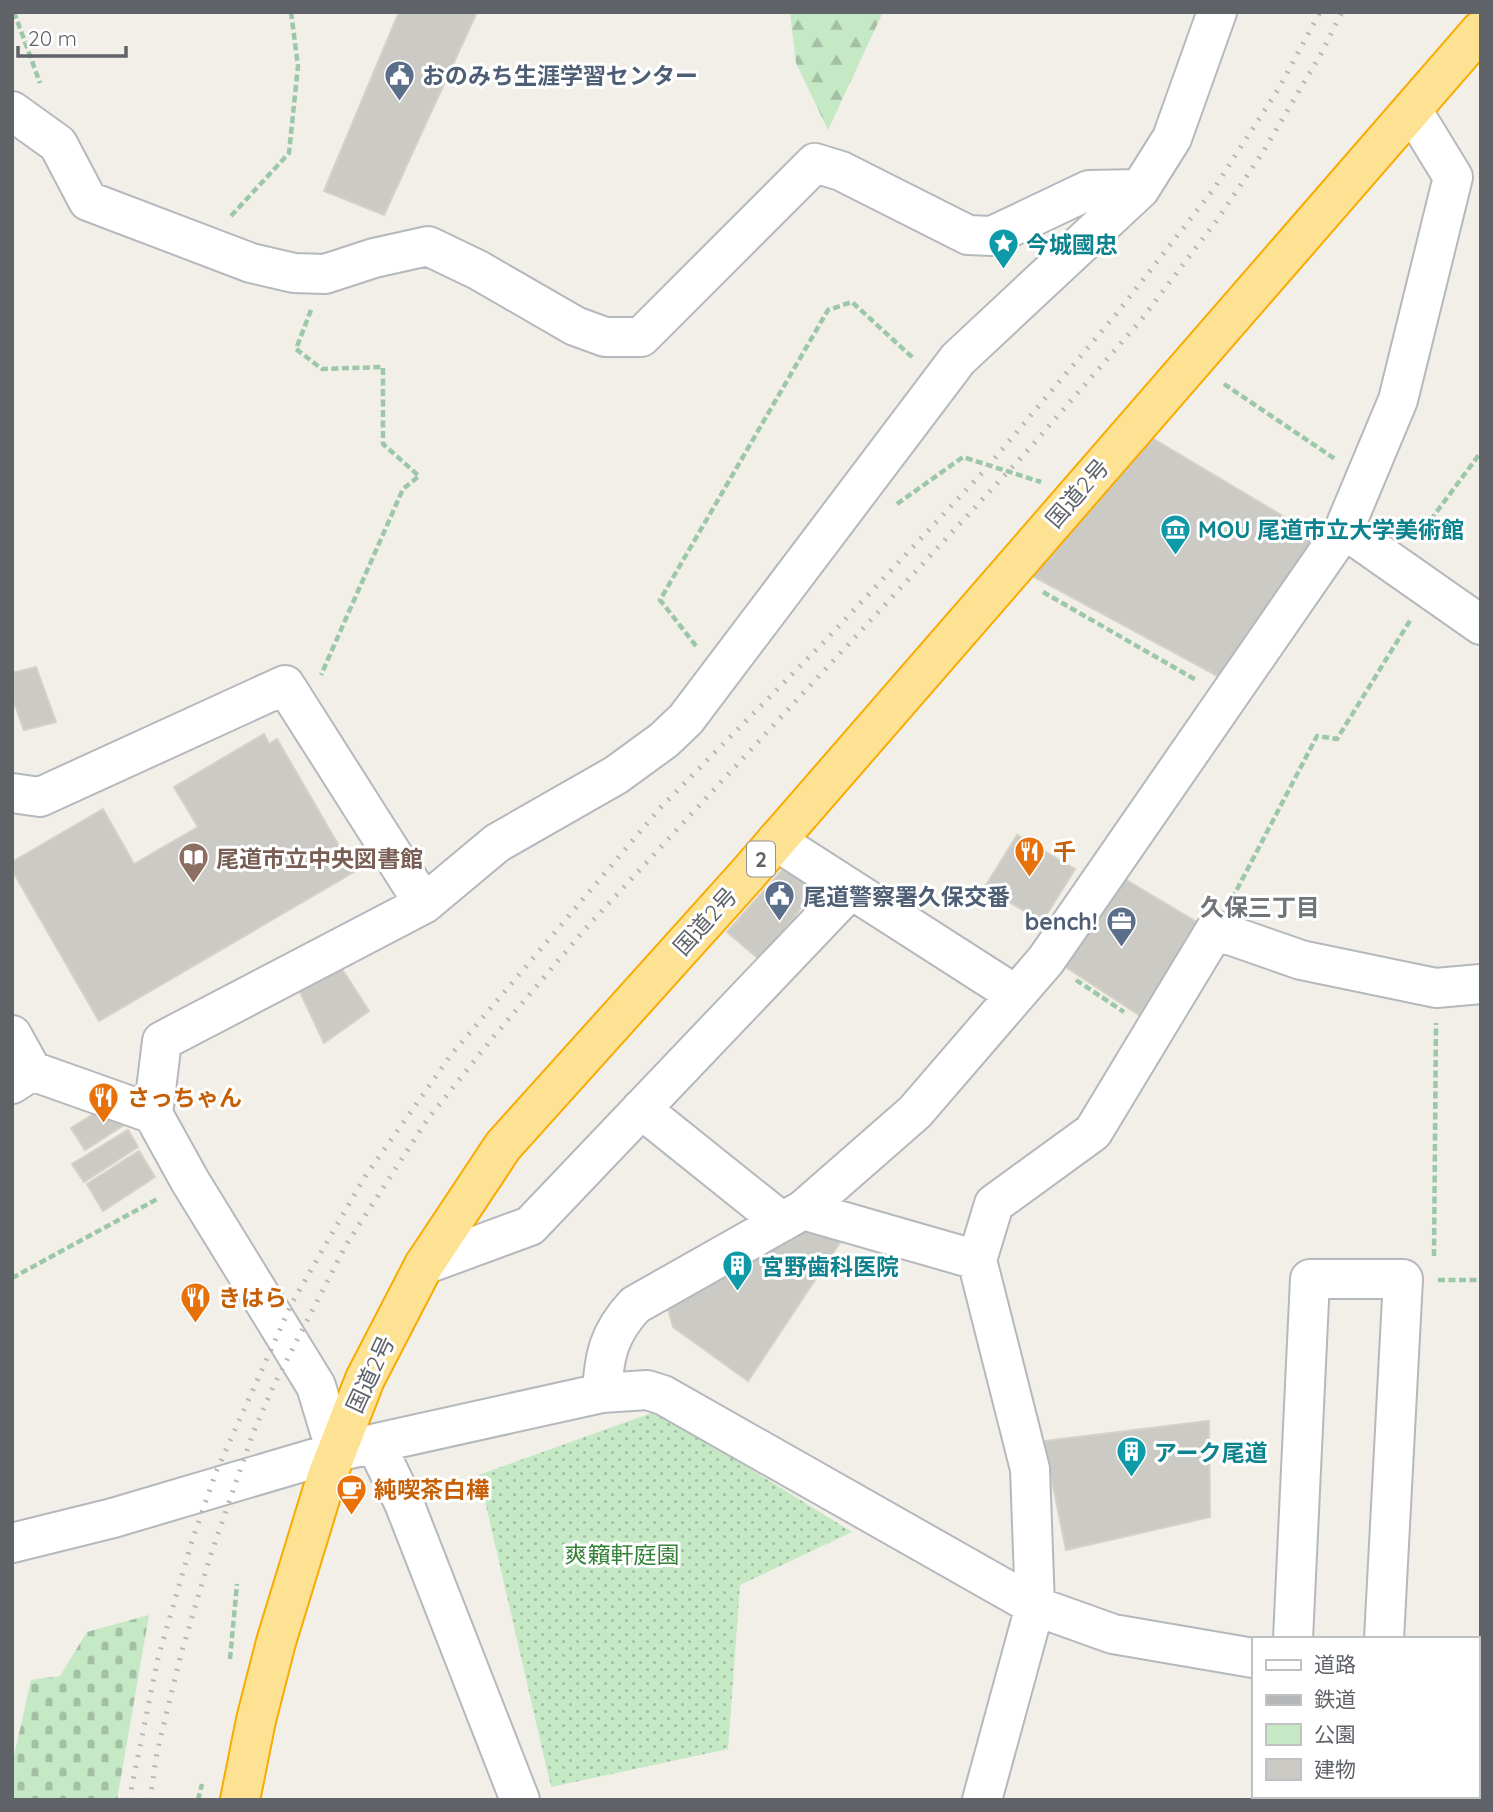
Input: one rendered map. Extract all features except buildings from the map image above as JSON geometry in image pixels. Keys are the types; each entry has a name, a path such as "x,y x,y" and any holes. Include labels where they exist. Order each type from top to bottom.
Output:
{"highway":[{"name":"国道2号","path":"240,1800 256,1720 276,1642 326,1479 365,1379 424,1265 503,1146 776,841 1481,30"}],"street":[{"path":"337,1452 316,1385 190,1181 153,1114 162,1041 424,904 497,843 616,775 664,740 687,719 958,359 1140,189 1172,138 1217,12"},
{"path":"602,1393 606,1354 612,1336 635,1305 792,1216 915,1112 1016,995 1046,960 1344,529 1398,400 1453,177 1412,110"},
{"path":"12,111 58,144 88,201 251,262 294,273 325,274 374,258 428,246 478,270 575,326 605,337 641,337 815,163 841,170 968,235 992,236 1089,190 1140,189"},
{"path":"1344,529 1481,625"},
{"path":"12,793 40,797 285,685 424,904"},
{"path":"776,841 1016,995"},
{"path":"424,1265 530,1226 851,889"},
{"path":"982,1800 1035,1606 1030,1469 977,1260 994,1204 1093,1132 1215,930 1301,960 1437,988 1481,984"},
{"path":"12,1035 22,1078 153,1114"},
{"path":"641,1109 792,1216 977,1260"},
{"path":"1293,1637 1310,1279 1418,1280 1384,1637"},
{"path":"12,1544 113,1518 337,1452 602,1393 646,1390 663,1395 1035,1606 1113,1634 1252,1658"},
{"path":"376,1445 404,1503 520,1800"}],"path":[{"path":"15,12 33,59 58,144"},
{"path":"204,245 289,153 298,66 291,12"},
{"path":"304,714 403,489 419,475 383,444 383,367 322,369 296,349 325,274"},
{"path":"720,677 660,600 828,310 852,302 939,383"},
{"path":"1191,362 1365,480"},
{"path":"1397,566 1481,452"},
{"path":"839,516 888,511 963,457 1043,482 1035,492"},
{"path":"1009,572 1228,698"},
{"path":"1215,930 1317,736 1337,738 1429,589"},
{"path":"1046,960 1154,1031"},
{"path":"1437,988 1418,1280 1481,1279"},
{"path":"12,1278 190,1181"}],"green space":[{"path":"790,12 883,12 828,130 796,63"},
{"name":"爽籟軒庭園","path":"657,1411 852,1532 740,1585 728,1749 551,1787 479,1475"},
{"path":"149,1615 117,1800 12,1800 12,1765 31,1680 60,1676 87,1632"}],"railway":[{"path":"129,1800 158,1658 192,1541 216,1472 292,1303 364,1178 451,1055 661,807 823,643 984,471 1117,313 1213,190 1279,88 1320,12"},
{"path":"150,1800 157,1752 181,1654 210,1557 253,1433 273,1387 346,1245 427,1120 586,928 1029,449 1141,320 1217,220 1263,152 1322,52 1342,12"}],"place":[{"name":"おのみち生涯学習センター","path":"399,102"},
{"name":"今城國忠","path":"1003,271"},
{"name":"MOU 尾道市立大学美術館","path":"1175,556"},
{"name":"千","path":"1030,878"},
{"name":"尾道市立中央図書館","path":"193,885"},
{"name":"尾道警察署久保交番","path":"780,923"},
{"name":"bench!","path":"1121,948"},
{"name":"さっちゃん","path":"104,1124"},
{"name":"宮野歯科医院","path":"738,1293"},
{"name":"きはら","path":"195,1324"},
{"name":"アーク尾道","path":"1131,1479"},
{"name":"純喫茶白樺","path":"351,1516"}],"district":[{"name":"久保三丁目","path":"1260,907"}]}
